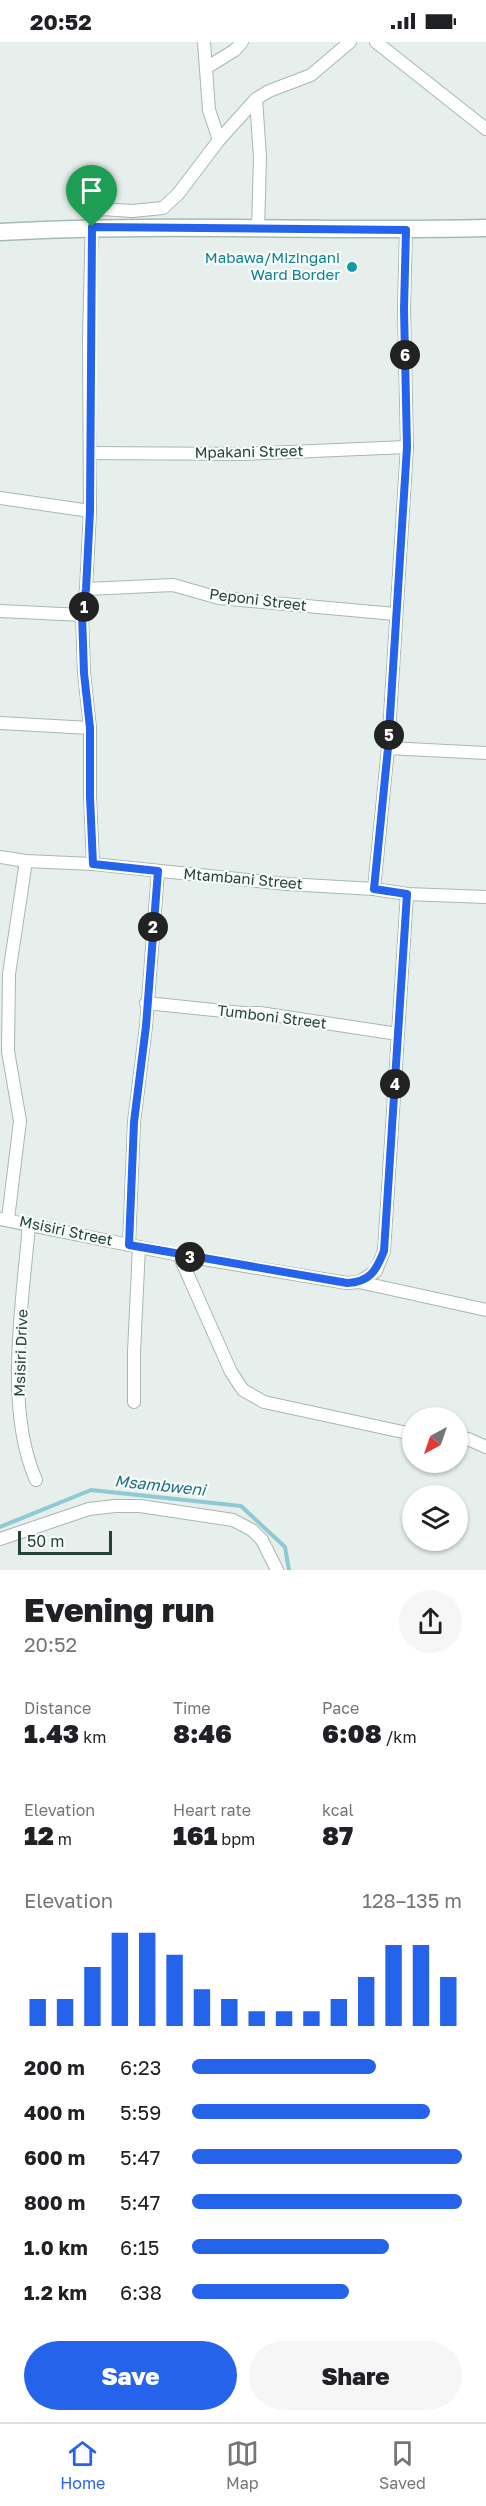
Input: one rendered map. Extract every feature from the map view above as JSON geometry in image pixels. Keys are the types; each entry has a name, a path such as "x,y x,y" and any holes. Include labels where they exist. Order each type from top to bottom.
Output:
{"main road":[{"path":"0,232 92,227 258,230 486,228"}],"street":[{"path":"204,42 209,111 219,140"},
{"path":"206,68 235,50 243,42"},
{"path":"93,864 90,728 84,673 82,615 86,589 90,511 89,339 92,215 102,209 132,211 163,208 178,194 219,140 256,99 269,90 311,75 350,42"},
{"path":"376,42 486,129"},
{"path":"256,99 260,157 258,230"},
{"path":"374,889 388,748 407,447 404,309 406,230"},
{"name":"Mpakani Street","path":"91,453 244,454 407,447"},
{"path":"0,498 90,511"},
{"name":"Peponi Street","path":"86,589 173,585 219,598 395,614"},
{"path":"0,611 82,615"},
{"path":"0,723 90,728"},
{"path":"388,748 486,753"},
{"name":"Mtambani Street","path":"0,856 26,861 93,864 287,884 374,889 407,894 486,897"},
{"path":"4,1219 20,1121 8,1051 4,974 26,861"},
{"path":"134,1402 134,1122 158,871"},
{"path":"359,1282 376,1270 384,1251 407,894"},
{"name":"Tumboni Street","path":"146,1003 260,1013 398,1034"},
{"path":"0,1085 15,1087"},
{"name":"Msisiri Street","path":"4,1219 179,1255 347,1283 359,1282 486,1310"},
{"name":"Msisiri Drive","path":"29,1224 20,1343 19,1411 28,1462 36,1480"},
{"path":"179,1255 209,1320 220,1352 243,1390 264,1402 402,1432"},
{"path":"468,1439 486,1447"},
{"path":"0,1539 90,1509 140,1506 233,1520 252,1530 262,1540 277,1570"}],"waterway":[{"name":"Msambweni","path":"0,1527 91,1490 241,1506 285,1547 289,1570"}],"place":[{"name":"Mabawa/Mizingani Ward Border","path":"352,267"}],"route":[{"path":"92,227 406,230 404,309 407,447 388,748 374,889 407,894 384,1251 376,1270 359,1282 347,1283 129,1245 134,1122 146,1026 158,871 93,864 90,728 84,673 82,615 86,589 90,511 89,339 92,227"}]}
